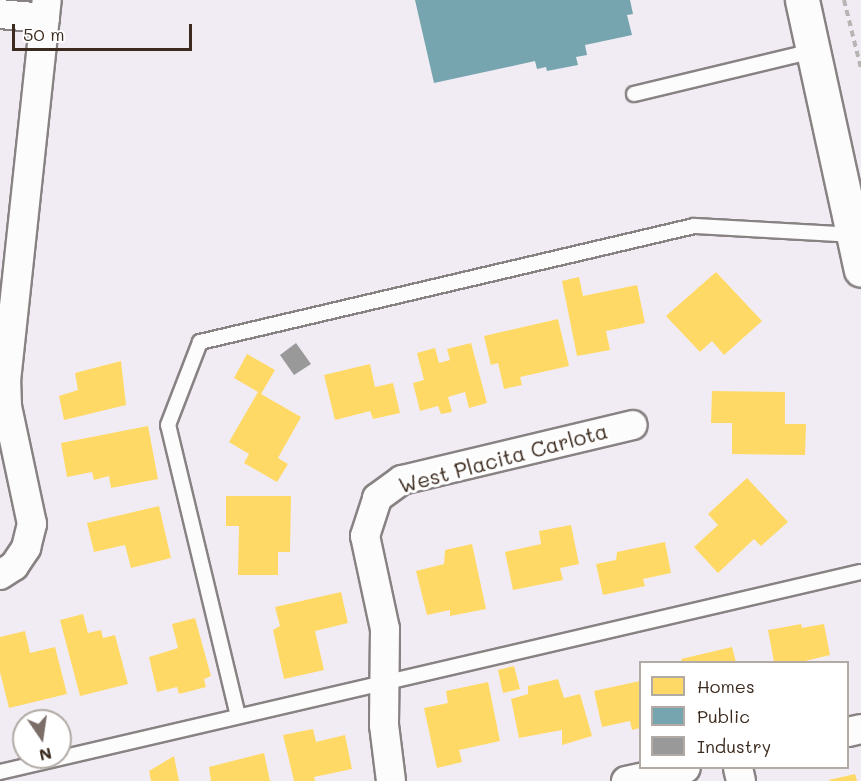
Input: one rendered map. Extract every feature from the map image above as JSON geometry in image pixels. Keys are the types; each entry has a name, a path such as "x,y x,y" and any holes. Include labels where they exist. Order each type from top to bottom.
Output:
{"street":[{"path":"802,0 861,270"},
{"path":"0,14 46,9 6,381 7,406 32,524 18,566"},
{"name":"West Placita Carlota","path":"391,781 384,724 385,629 365,536 364,500 402,480 633,425"},
{"path":"626,781 681,769"}],"lane":[{"path":"634,94 813,51"},
{"path":"238,716 168,425 200,342 694,226 854,235"},
{"path":"0,772 861,572"}],"path":[{"path":"844,0 861,68"}],"building: Homes":[{"path":"716,272 762,321 724,355 712,341 700,352 666,316"},
{"path":"579,277 583,296 637,285 645,323 606,331 610,350 577,356 562,281"},
{"path":"558,319 569,366 520,377 522,385 504,389 498,363 491,365 484,336"},
{"path":"471,343 487,403 469,408 465,392 448,397 452,412 441,414 438,406 420,411 413,383 424,380 417,353 435,348 439,363 450,360 447,349"},
{"path":"247,354 275,370 261,394 301,417 278,458 288,464 277,482 244,463 249,454 229,442 258,392 234,378"},
{"path":"121,361 126,405 64,420 59,396 78,390 75,373"},
{"path":"370,364 375,387 393,383 400,413 373,419 370,411 335,420 324,375"},
{"path":"712,391 785,392 785,424 806,424 805,455 732,454 732,423 711,423"},
{"path":"148,426 158,479 111,488 109,476 94,480 92,472 67,477 61,443"},
{"path":"747,478 788,522 761,546 754,539 718,573 694,547 718,525 708,514"},
{"path":"226,496 291,496 290,552 278,552 278,575 238,575 239,526 226,526"},
{"path":"159,506 171,558 131,568 125,545 94,552 87,523"},
{"path":"571,525 579,564 560,568 563,580 513,590 505,552 541,544 539,531"},
{"path":"665,542 671,573 643,579 645,586 603,595 596,564 616,560 617,552"},
{"path":"472,544 486,609 450,616 450,610 427,615 416,571 444,564 445,550"},
{"path":"341,592 348,623 315,631 324,670 284,679 273,630 280,626 275,607"},
{"path":"83,614 88,633 101,630 103,638 115,635 128,684 80,696 60,620"},
{"path":"195,618 211,676 204,679 206,687 179,694 177,687 157,692 149,657 178,648 172,624"},
{"path":"801,624 802,628 824,624 830,655 805,661 774,661 768,630"},
{"path":"25,631 30,653 55,647 67,694 9,708 0,672 0,637"},
{"path":"732,647 736,661 682,661 681,659"},
{"path":"514,666 520,689 503,693 498,670"},
{"path":"558,679 564,698 580,694 592,736 562,745 562,730 519,738 511,699 528,694 528,686"},
{"path":"639,681 639,728 632,730 630,721 602,727 594,691"},
{"path":"488,682 500,741 459,750 462,762 437,768 424,708 448,703 446,691"},
{"path":"313,729 316,742 345,735 352,769 314,777 315,781 294,781 283,735"},
{"path":"264,753 270,781 211,781 209,767"},
{"path":"174,756 179,781 151,781 149,771"},
{"path":"855,774 857,781 829,780"}],"building: Public":[{"path":"415,0 630,0 633,14 627,15 632,35 585,45 587,55 576,57 578,65 547,71 546,67 537,69 535,61 434,83"}],"building: Industry":[{"path":"296,343 311,364 294,375 280,355"}]}
